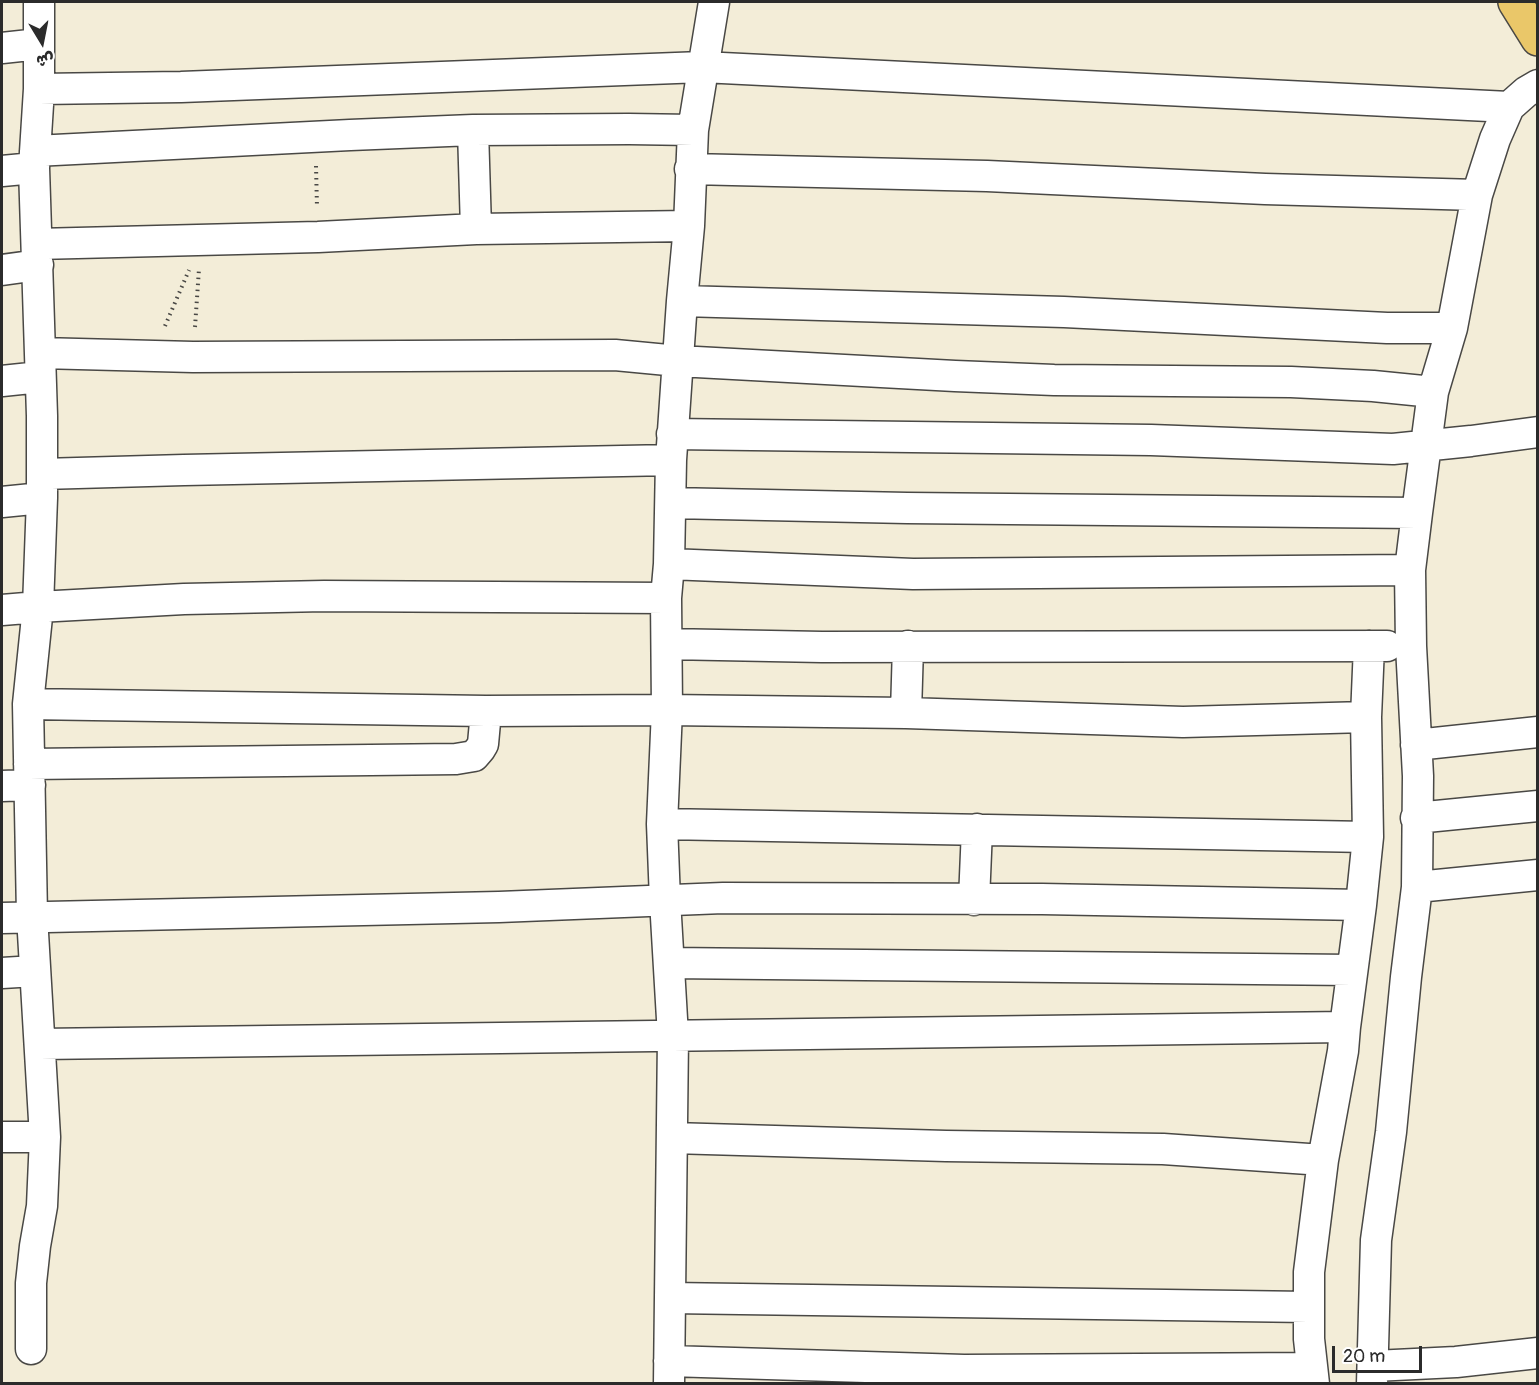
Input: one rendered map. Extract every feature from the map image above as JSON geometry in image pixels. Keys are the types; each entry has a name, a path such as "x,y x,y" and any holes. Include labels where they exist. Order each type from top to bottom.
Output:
{"main road":[{"path":"1515,2 1538,39"}],"street":[{"path":"31,1349 31,1283 42,1206 45,1137 32,916 20,778 38,607 42,486 35,160 39,89 39,2"},
{"path":"714,2 693,130 689,226 671,447 669,564 666,598 667,710 662,824 673,1036 669,1372 964,1370 1313,1376 1308,1307 1309,1272 1323,1160 1343,1051 1368,837 1366,717 1369,646"},
{"path":"2,48 39,44"},
{"path":"39,89 181,87 702,67 1509,107"},
{"path":"1538,86 1526,92 1509,107 1477,195 1452,328 1433,392 1410,570 1411,646 1418,776 1417,887 1391,1132 1376,1240 1373,1375 1456,1362 1538,1353"},
{"path":"2,171 35,160 350,135 473,130 693,130"},
{"path":"473,130 476,229"},
{"path":"690,169 987,176 1254,189 1477,195"},
{"path":"2,270 37,254 201,240 476,229 689,226"},
{"path":"682,302 1064,312 1387,328 1452,328"},
{"path":"2,381 40,365 153,355 193,357 615,355 678,361 955,376 1054,380 1291,382 1433,392"},
{"path":"2,502 42,486 184,470 671,447 1151,440 1393,449 1538,432"},
{"path":"671,503 907,508 1418,513"},
{"path":"669,564 913,574 1410,570"},
{"path":"2,610 183,599 313,596 666,598"},
{"path":"667,644 822,647 1411,646"},
{"path":"906,713 908,646"},
{"path":"28,704 486,711 667,710 906,713 1184,722 1366,717"},
{"path":"20,778 456,759 474,756 480,749 483,744 486,711"},
{"path":"1416,745 1538,732"},
{"path":"1416,818 1538,806"},
{"path":"662,824 1368,837"},
{"path":"974,900 977,829"},
{"path":"1417,887 1538,875"},
{"path":"2,918 488,907 723,898 1053,899 1361,904"},
{"path":"669,963 1352,970"},
{"path":"2,973 35,971"},
{"path":"40,1044 1345,1027"},
{"path":"2,1137 45,1137"},
{"path":"672,1138 946,1146 1163,1149 1323,1160"},
{"path":"670,1298 1308,1307"}],"path":[{"path":"153,355 201,240"},
{"path":"193,357 201,240"}]}
